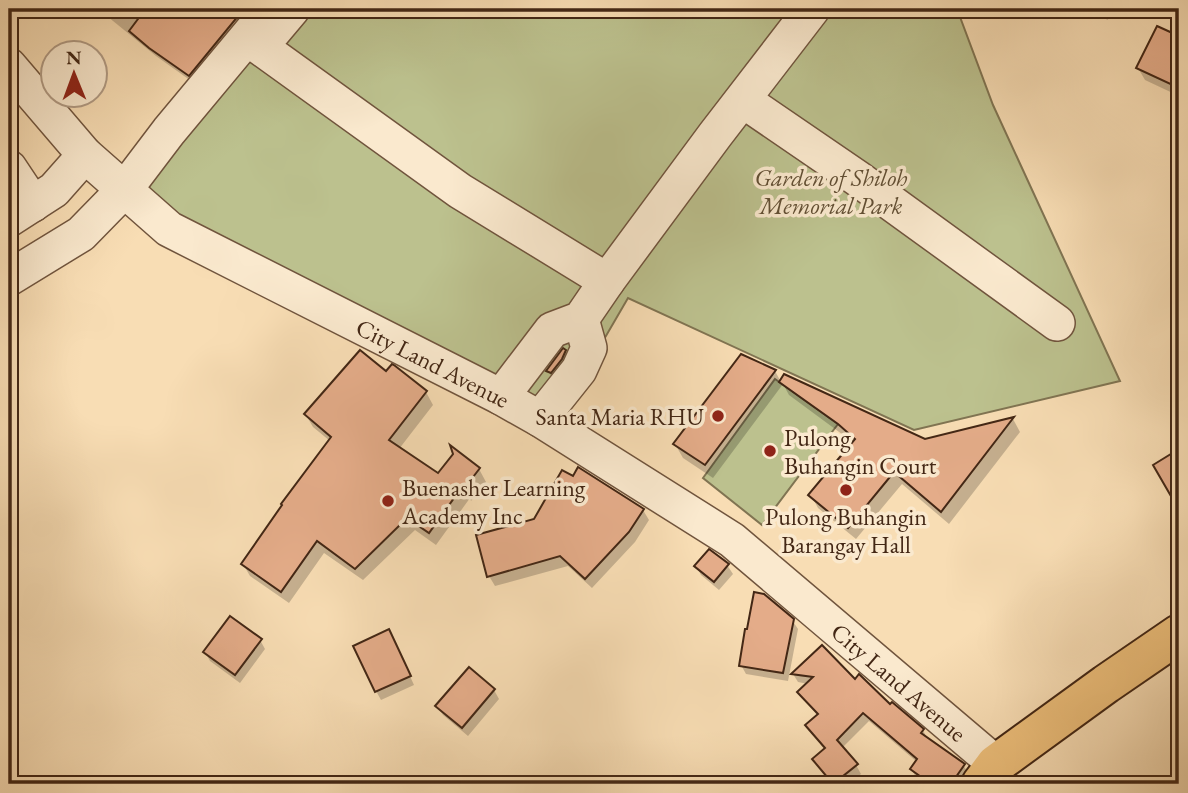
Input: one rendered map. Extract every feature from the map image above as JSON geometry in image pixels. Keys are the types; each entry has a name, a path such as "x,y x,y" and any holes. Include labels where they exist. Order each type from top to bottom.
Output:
{"main road":[{"path":"989,774 1105,684 1179,634"}],"street":[{"path":"9,278 81,234 125,189 169,131 264,18 258,9"},
{"path":"292,9 260,47 460,191 607,281"},
{"path":"500,397 552,330 581,319 715,135 812,9"},
{"name":"City Land Avenue","path":"9,66 85,155 169,229 540,419 732,540 989,774"},
{"path":"743,100 857,178 1057,323"},
{"path":"9,168 21,211 54,190 85,155"},
{"path":"540,419 579,370 589,348 581,319"}],"green space":[{"name":"Garden of Shiloh Memorial Park","path":"275,9 957,9 993,105 1120,381 914,430 628,298 553,427 125,189"},
{"name":"Pulong Buhangin Court","path":"775,379 838,424 762,525 703,478"}],"building":[{"path":"150,9 238,9 239,15 189,76 129,31 141,15"},
{"path":"1157,26 1179,36 1179,88 1136,68"},
{"path":"563,348 566,350 562,359 551,373 546,371"},
{"path":"360,350 386,371 394,365 427,391 389,440 438,473 453,454 450,445 480,468 463,490 462,487 429,533 407,518 355,569 317,541 281,592 241,564 331,437 304,414"},
{"name":"Santa Maria RHU","path":"741,354 776,370 705,465 673,444"},
{"path":"784,374 925,439 1014,417 941,512 894,472 848,528 808,495 855,439 779,382"},
{"path":"1179,449 1179,510 1153,465"},
{"path":"578,467 644,509 629,532 585,579 560,556 487,577 476,535 534,519 562,470 573,476"},
{"path":"709,549 729,564 714,582 694,566"},
{"path":"754,592 764,594 794,619 783,673 739,666"},
{"path":"230,616 262,639 235,675 203,652"},
{"path":"389,629 411,676 375,692 353,646"},
{"path":"822,645 855,679 859,674 890,704 892,702 924,729 921,733 965,764 951,784 931,784 910,769 917,759 863,713 837,740 858,764 833,784 812,759 825,748 805,725 818,714 797,692 813,677 791,674"},
{"path":"469,667 495,689 462,728 435,706"}],"place":[{"name":"Santa Maria RHU","path":"718,416"},
{"name":"Pulong Buhangin Court","path":"770,451"},
{"name":"Pulong Buhangin Barangay Hall","path":"846,490"},
{"name":"Buenasher Learning Academy Inc","path":"388,501"}]}
